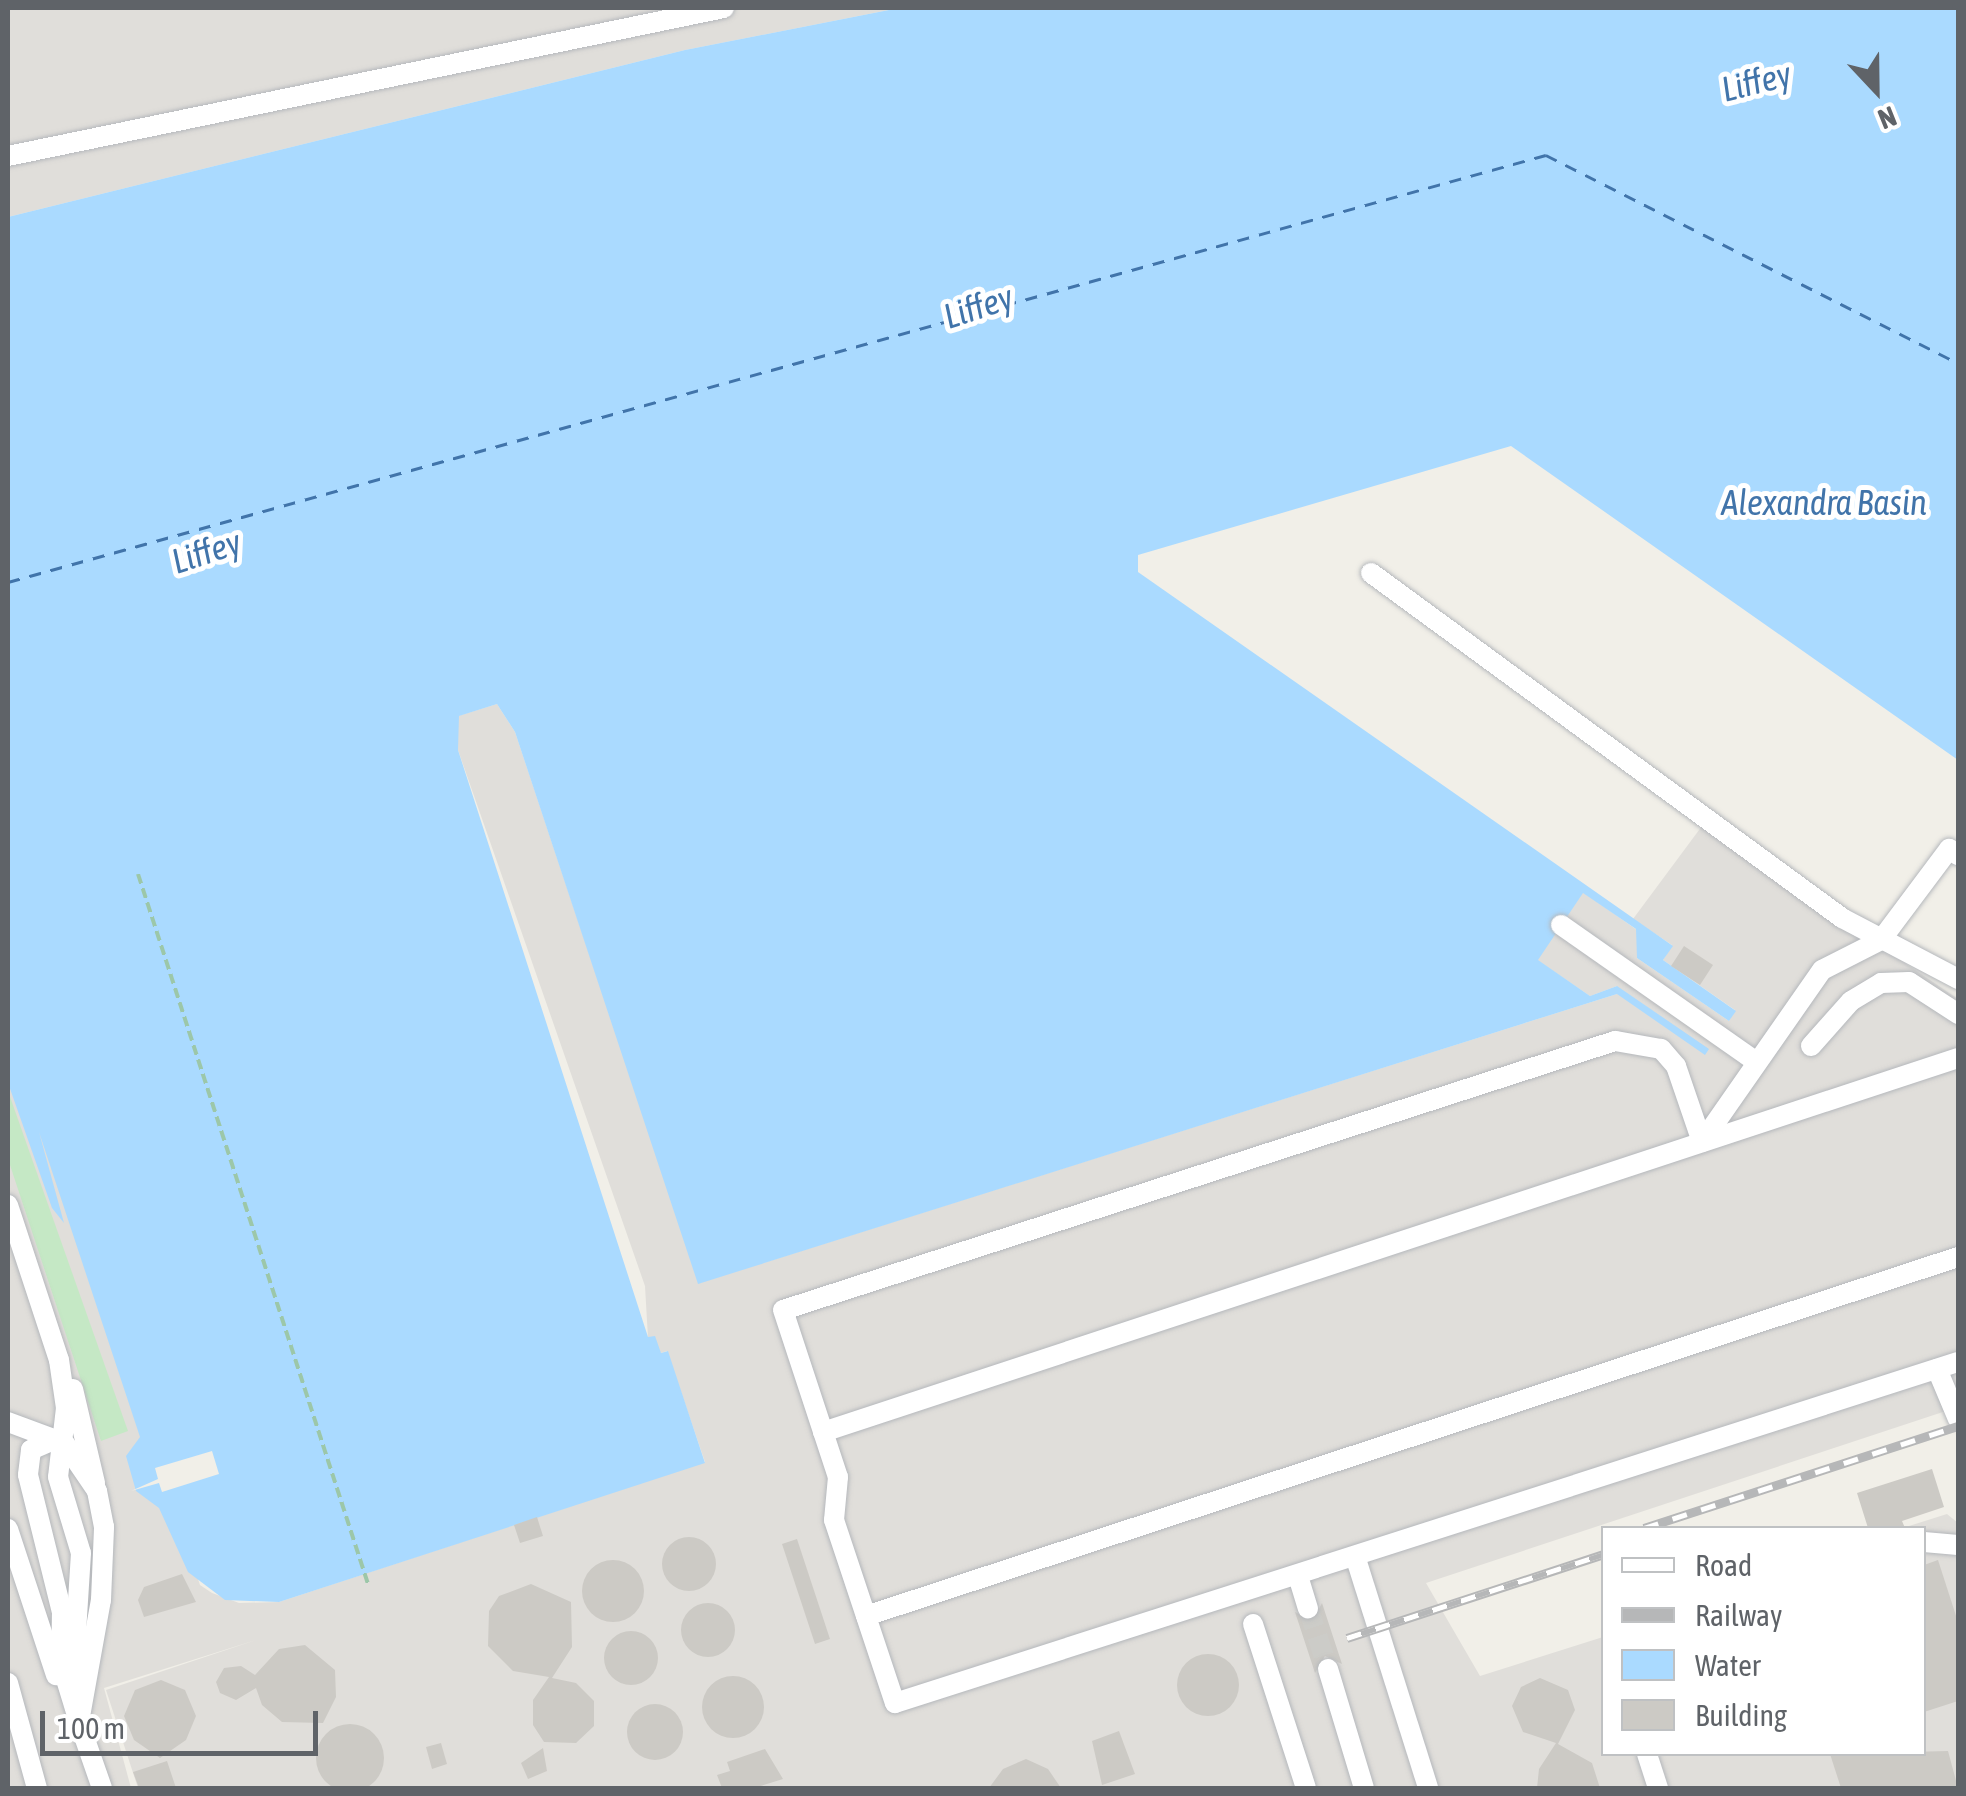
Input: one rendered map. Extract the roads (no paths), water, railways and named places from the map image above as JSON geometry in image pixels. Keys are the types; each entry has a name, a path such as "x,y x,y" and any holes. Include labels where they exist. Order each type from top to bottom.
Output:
{"street":[{"path":"8,156 724,8"},
{"path":"1371,573 1881,940 1958,979"},
{"path":"1702,1142 1822,970 1881,940 1949,848 1958,856"},
{"path":"1561,925 1758,1062"},
{"path":"1811,1046 1851,1002 1881,983 1909,982 1958,1014"},
{"path":"1702,1142 1676,1066 1661,1049 1615,1040 782,1310 838,1477 834,1520 895,1703 1958,1362"},
{"path":"823,1432 1958,1058"},
{"path":"8,1204 86,1435 104,1528 101,1600 79,1722"},
{"path":"866,1616 1958,1258"},
{"path":"59,1360 65,1444 58,1477 81,1553 72,1689 79,1722"},
{"path":"1937,1370 1958,1419"},
{"path":"8,1422 65,1444 97,1491"},
{"path":"65,1444 31,1450 28,1474 62,1612 61,1663 102,1788"},
{"path":"8,1529 50,1664 79,1722"},
{"path":"1926,1542 1958,1545"},
{"path":"1356,1558 1428,1788"},
{"path":"1298,1576 1308,1608"},
{"path":"1253,1624 1306,1788"},
{"path":"1328,1669 1364,1788"},
{"path":"8,1683 37,1788"},
{"path":"1648,1756 1658,1788"}],"water":[{"path":"899,8 1958,8 1958,760 1511,446 1138,555 1138,572 1673,946 1663,960 1736,1011 1729,1021 1637,958 1636,929 1583,893 1538,960 1590,996 1617,986 1709,1049 1705,1055 1617,994 698,1284 515,732 497,704 459,716 458,750 648,1337 655,1336 661,1353 668,1351 705,1463 279,1602 225,1600 188,1572 159,1508 136,1491 126,1456 140,1437 39,1132 64,1223 52,1208 8,1083 8,217 685,50"}],"tunnel":[{"path":"1308,1608 1328,1669"}],"railway":[{"path":"1650,1526 1958,1426"},
{"path":"1347,1638 1601,1555"}],"water label":[{"name":"Liffey","path":"1756,81"},
{"name":"Liffey","path":"978,306"},
{"name":"Alexandra Basin","path":"1824,502"},
{"name":"Liffey","path":"206,551"}]}
